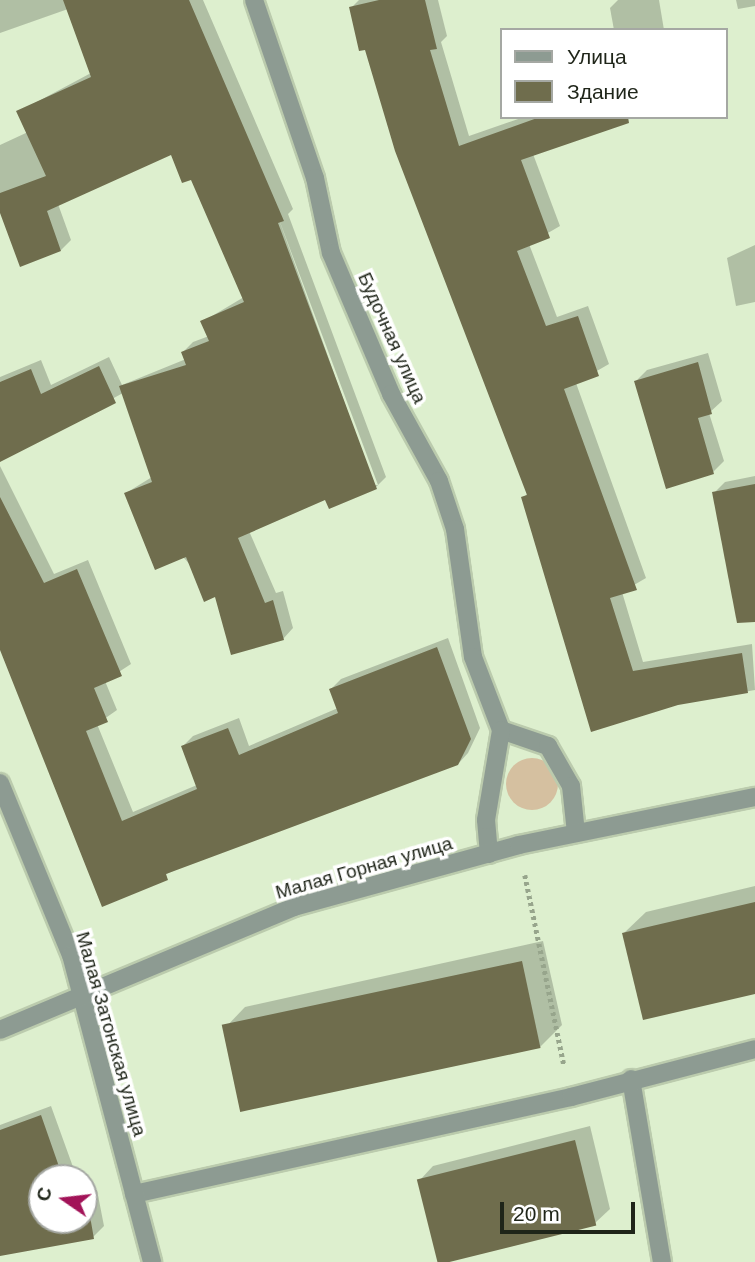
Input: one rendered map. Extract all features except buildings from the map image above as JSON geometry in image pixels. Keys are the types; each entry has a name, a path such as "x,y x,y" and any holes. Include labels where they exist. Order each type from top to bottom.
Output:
{"street":[{"name":"Будочная улица","path":"254,0 315,178 331,253 391,394 439,481 455,529 473,657 501,730"},
{"path":"489,854 485,820 501,730 548,746 571,786 576,832"},
{"name":"Малая Затонская улица","path":"0,783 71,955 152,1262"},
{"name":"Малая Горная улица","path":"0,1030 294,907 519,845 755,797"},
{"path":"134,1194 570,1097 631,1079 755,1049"},
{"path":"631,1079 662,1262"}],"path":[{"path":"519,845 570,1097"}],"shaded area":[{"path":"532,758 542,760 550,766 556,774 556,794 550,802 542,808 532,810 522,808 514,802 508,794 506,784 508,774 514,766 522,760"}]}
